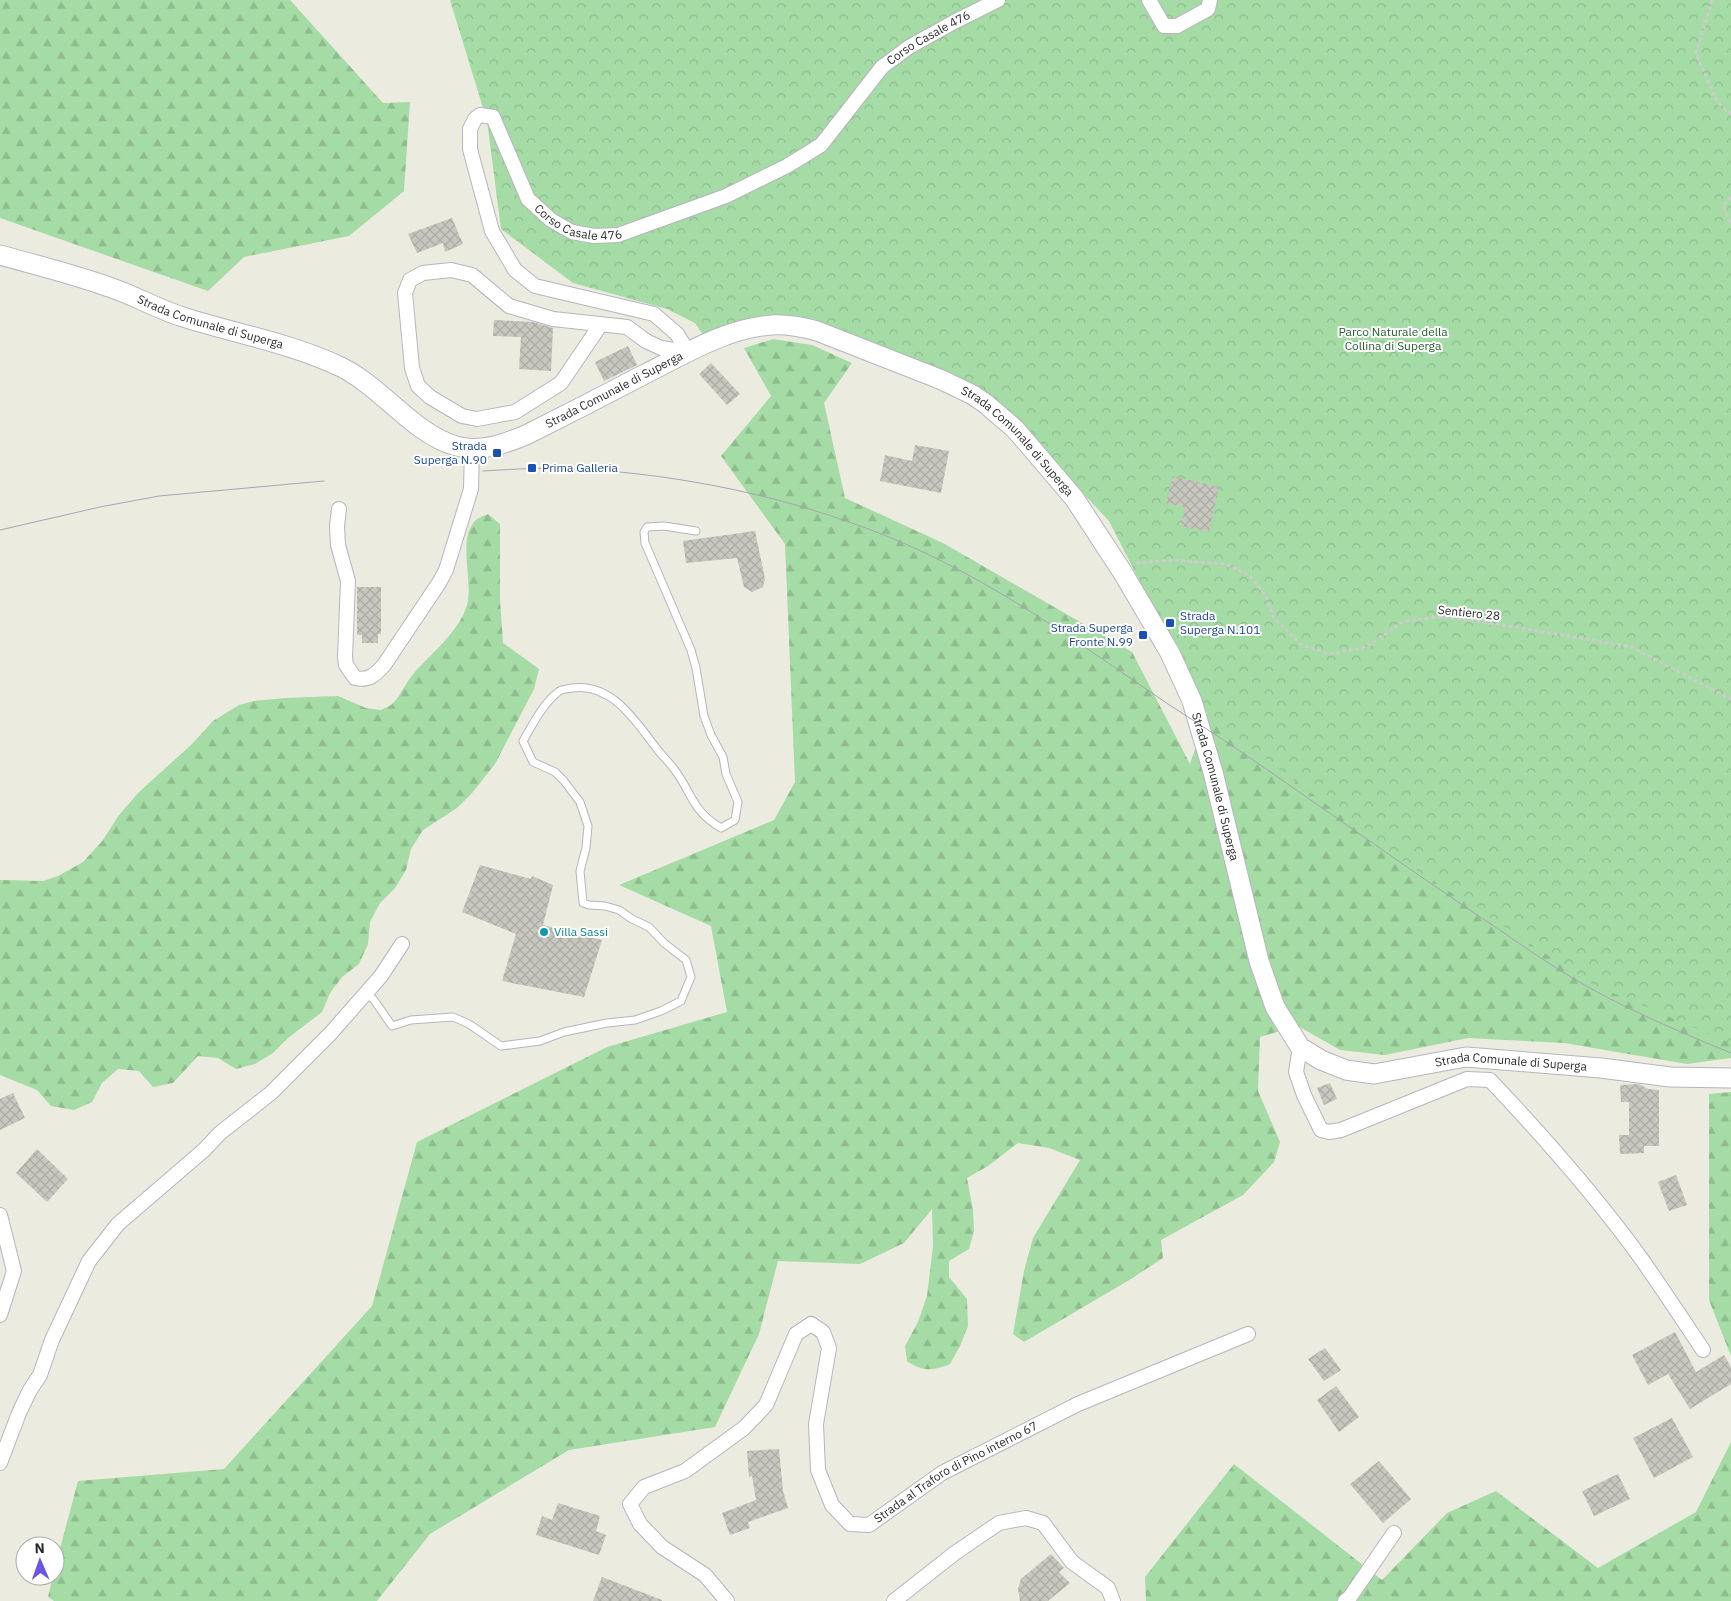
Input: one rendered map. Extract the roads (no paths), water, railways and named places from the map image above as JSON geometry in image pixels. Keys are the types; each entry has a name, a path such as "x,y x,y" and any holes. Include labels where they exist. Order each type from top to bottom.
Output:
{"street":[{"name":"Corso Casale 476","path":"688,352 677,334 654,314 535,286 515,270 492,231 470,149 470,129 475,119 480,115 493,117 528,199 550,220 572,232 594,236 618,234 726,196 786,166 821,145 882,67 909,47 998,0"},
{"path":"1149,0 1164,26 1177,26 1208,9 1210,0"},
{"name":"Strada Comunale di Superga","path":"0,254 109,287 181,316 298,348 343,368 359,378 437,437 456,446 472,449 499,445 526,435 688,352 735,332 770,325 800,327 817,331 942,380 973,395 986,404 1015,428 1043,459 1074,498 1123,573 1170,653 1192,702 1213,772 1259,961 1275,1007 1300,1047 1321,1060 1346,1070 1374,1074 1466,1056 1601,1068 1670,1077 1731,1078"},
{"path":"601,324 561,383 514,412 477,419 462,416 445,407 418,386 412,368 405,293 410,280 423,273 451,270 472,275 509,306 553,319 601,324 627,327 646,341 661,348 688,352"},
{"path":"339,509 337,526 338,544 348,581 346,665 355,678 370,678 377,674 384,665 446,570 471,489 472,449"},
{"path":"0,1463 19,1413 30,1390 40,1376 52,1340 89,1261 112,1231 204,1150 220,1133 272,1093 330,1034 381,976 402,944"},
{"path":"1300,1047 1296,1072 1304,1095 1321,1130 1329,1132 1341,1130 1467,1079 1490,1080 1534,1127 1597,1200 1643,1261 1703,1350"},
{"path":"0,1215 14,1271 0,1315"},
{"name":"Strada al Traforo di Pino interno 67","path":"727,1601 705,1575 662,1547 640,1524 630,1504 644,1487 685,1471 744,1428 766,1405 796,1334 811,1324 822,1332 829,1348 816,1424 818,1470 832,1505 850,1524 869,1525 942,1473 1078,1404 1248,1334"},
{"path":"894,1601 955,1553 999,1523 1026,1518 1043,1523 1072,1562 1108,1588 1113,1601"},
{"path":"1345,1601 1350,1597 1394,1533"}],"lane":[{"path":"366,993 374,1000 392,1026 412,1020 453,1017 469,1024 501,1046 540,1041 564,1032 607,1023 635,1020 661,1011 680,1001 691,977 686,960 664,943 649,928 632,920 619,910 605,906 589,906 583,903 580,871 586,848 588,826 580,802 555,772 533,762 523,741 542,709 559,690 578,687 598,690 622,705 638,724 676,771 692,802 706,819 721,828 735,820 738,802 726,774 723,757 711,735 704,716 691,650 645,543 644,532 647,527 664,526 696,531"}],"tram line":[{"path":"483,471 545,468 581,469 697,482 774,499 811,510 884,535 922,551 995,590 1065,634 1237,749 1536,955 1586,986 1626,1007 1731,1053"},
{"path":"0,530 100,507 159,496 324,481"}],"place":[{"name":"Strada Superga N.90","path":"497,453"},
{"name":"Prima Galleria","path":"532,468"},
{"name":"Strada Superga N.101","path":"1170,623"},
{"name":"Strada Superga Fronte N.99","path":"1143,635"},
{"name":"Villa Sassi","path":"544,932"}],"park label":[{"name":"Parco Naturale della Collina di Superga","path":"1393,339"}]}
